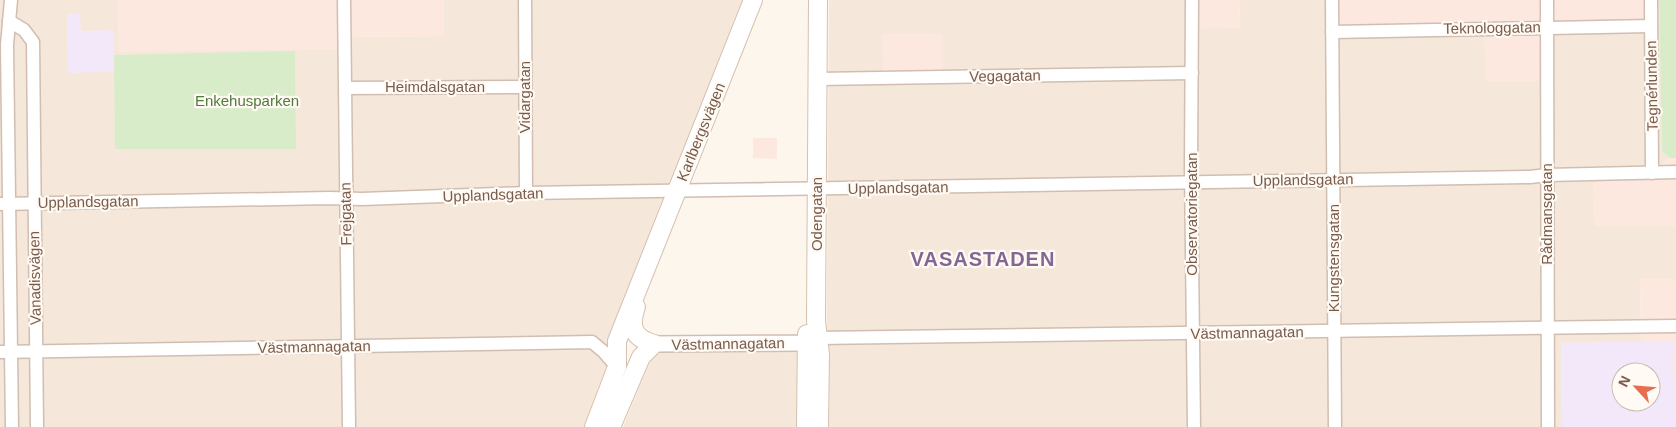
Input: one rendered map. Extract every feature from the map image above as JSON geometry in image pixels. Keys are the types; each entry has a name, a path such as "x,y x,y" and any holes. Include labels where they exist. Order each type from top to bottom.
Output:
{"main road":[{"name":"Karlbergsvägen","path":"594,427 617,367 617,341 753,0"},
{"name":"Odengatan","path":"806,427 817,189 818,0"},
{"name":"Karlbergsvägen","path":"647,340 634,330 632,321 648,264"},
{"name":"Odengatan","path":"810,338 820,354 819,427"},
{"path":"611,427 641,357 648,348 647,340"}],"street":[{"name":"Vanadisvägen","path":"11,0 7,44 4,204 5,352 12,427"},
{"name":"Frejgatan","path":"344,0 349,427"},
{"name":"Vidargatan","path":"525,0 526,194"},
{"name":"Observatoriegatan","path":"1192,0 1191,182 1194,427"},
{"name":"Kungstensgatan","path":"1332,0 1335,427"},
{"name":"Rådmansgatan","path":"1547,0 1548,427"},
{"name":"Tegnérlunden","path":"1651,0 1652,173"},
{"name":"Vanadisvägen","path":"9,21 24,30 33,42 37,427"},
{"name":"Teknologgatan","path":"1332,32 1651,26"},
{"name":"Vegagatan","path":"818,79 1192,73"},
{"name":"Heimdalsgatan","path":"346,88 525,87"},
{"name":"Upplandsgatan","path":"4,204 1530,177 1676,172"},
{"name":"Västmannagatan","path":"647,340 1676,326"},
{"name":"Västmannagatan","path":"5,352 592,342 617,367"}],"shaded area":[{"path":"0,0 118,0 119,52 349,37 444,36 444,0 751,0 592,427 0,427"},
{"path":"118,0 444,0 444,36 349,37 349,49 119,52"},
{"path":"829,0 1192,0 1239,28 1240,0 1333,0 1485,28 1487,81 1548,81 1548,28 1660,27 1662,151 1669,158 1653,172 1593,174 1595,225 1676,226 1676,279 1640,280 1641,342 1561,343 1562,427 826,427"},
{"path":"1192,0 1240,0 1239,28 1192,29"},
{"path":"1333,0 1659,0 1660,27 1548,28 1548,81 1486,81 1484,29 1333,30"},
{"path":"67,14 80,14 81,31 114,30 114,72 68,73"},
{"path":"882,33 942,33 943,75 883,76"},
{"path":"753,138 777,138 777,159 753,158"},
{"path":"1669,158 1676,158 1676,226 1595,226 1593,174 1653,172"},
{"path":"1640,279 1676,279 1676,380 1674,380 1674,341 1641,342"},
{"path":"1674,341 1676,427 1562,427 1561,343"},
{"path":"799,350 799,427 623,427 655,353"}],"green space":[{"path":"1659,0 1676,0 1676,158 1669,158 1662,151"},
{"name":"Enkehusparken","path":"295,51 296,149 115,149 114,55"}],"district":[{"name":"VASASTADEN","path":"983,259"}]}
